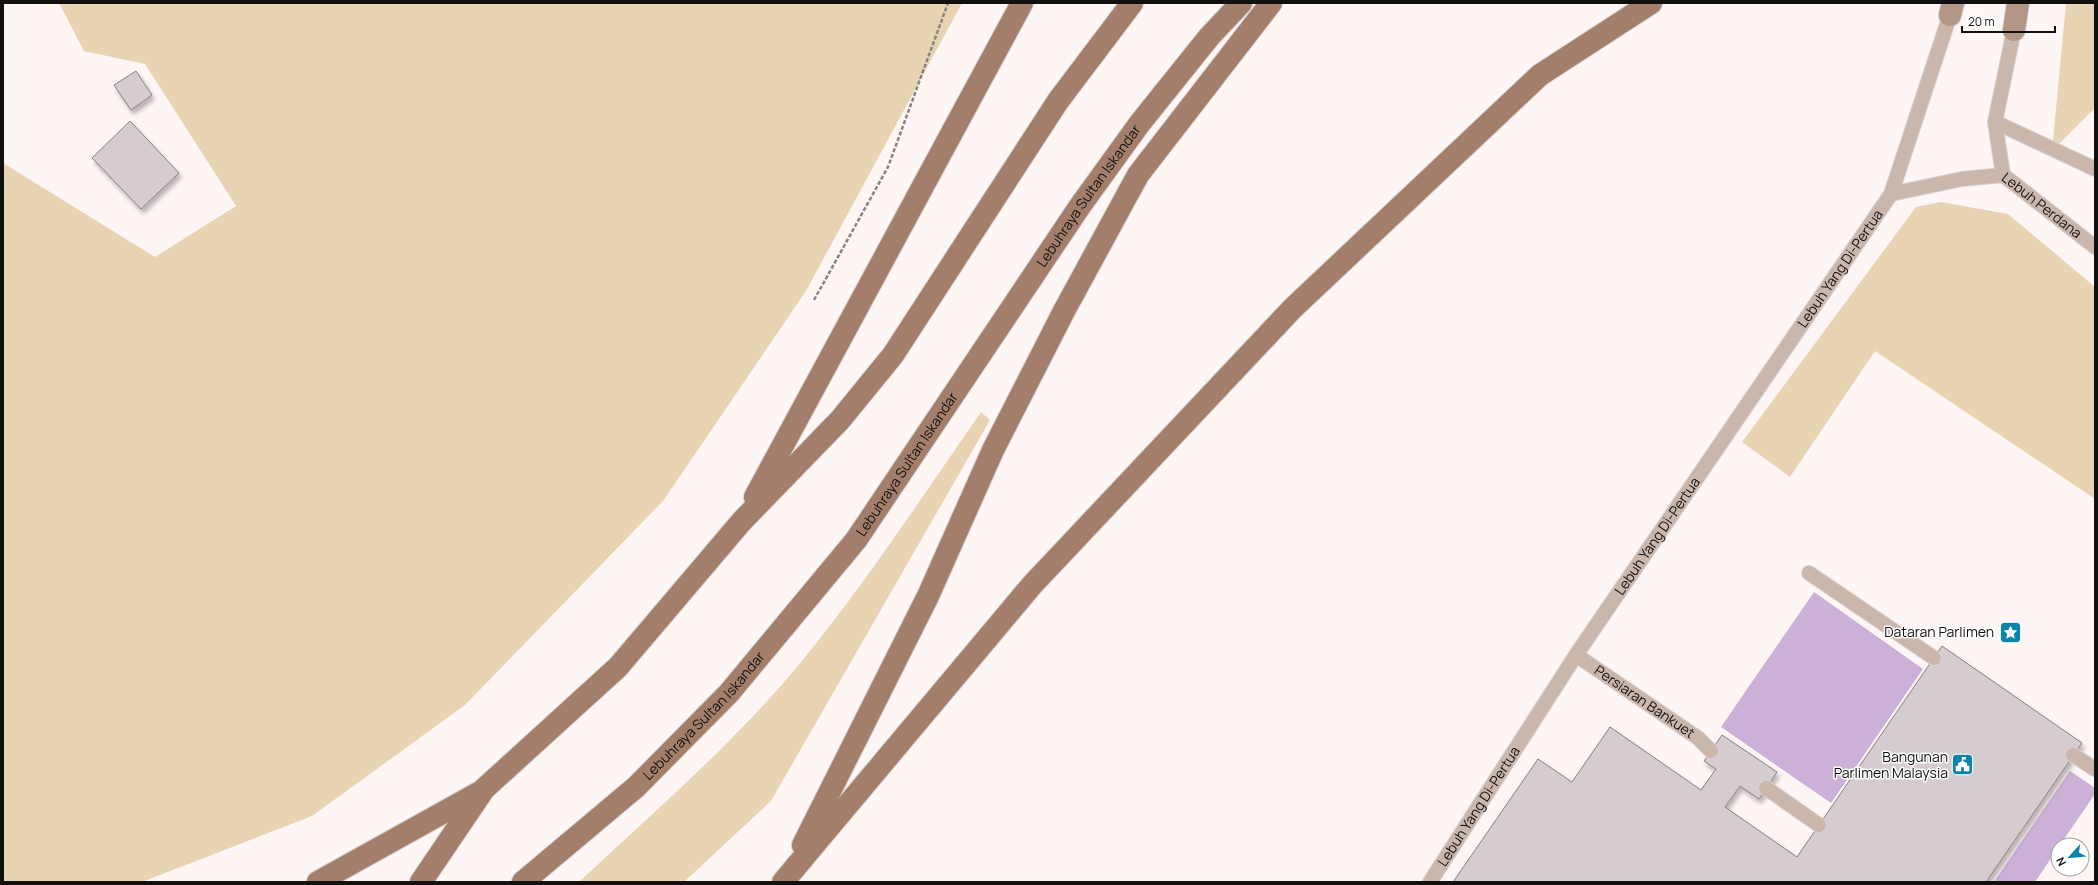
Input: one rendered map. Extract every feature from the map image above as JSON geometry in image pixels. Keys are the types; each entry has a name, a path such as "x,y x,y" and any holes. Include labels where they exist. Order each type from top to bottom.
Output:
{"main road":[{"path":"742,521 1022,3"},
{"path":"318,882 484,789 618,667 742,521 840,420 893,356 1058,101 1132,3"},
{"name":"Lebuhraya Sultan Iskandar","path":"523,882 636,788 729,693 856,540 1085,200 1140,123 1209,37 1241,3"},
{"path":"785,880 928,596 997,443 1064,311 1135,182 1271,3"},
{"path":"785,880 1032,585 1293,308 1540,75 1651,3"},
{"path":"420,882 484,789"}],"street":[{"path":"2014,30 2018,3"}],"lane":[{"name":"Lebuh Yang Di-Pertua","path":"1430,882 1576,655 1891,194 1951,9"},
{"path":"2003,175 1996,122 2014,30"},
{"path":"1996,122 2095,169"},
{"name":"Lebuh Perdana","path":"1891,194 1962,179 2003,175 2095,247"},
{"path":"1809,573 1934,658"},
{"name":"Persiaran Bankuet","path":"1576,655 1698,738 1711,751"},
{"path":"2073,755 2095,769"},
{"path":"1766,788 1819,825"}],"path":[{"path":"814,300 888,167 948,3"}],"shaded area":[{"path":"59,3 962,3 806,291 663,501 465,705 312,816 142,882 3,882 3,163 155,257 236,206 145,64 84,51"},
{"path":"2066,3 2095,3 2095,108 2052,151"},
{"path":"1941,202 2008,214 2095,287 2095,499 1875,351 1790,477 1742,442 1916,207"},
{"path":"981,412 990,420 771,801 684,882 579,882 697,773 780,687 806,656 896,536"},
{"path":"1814,592 1923,669 1831,803 1721,727"},
{"path":"2070,771 2095,788 2095,794 2065,837 2050,837 2050,860 2035,882 1994,882"}],"building":[{"path":"136,71 152,95 131,110 114,85"},
{"path":"130,121 179,173 141,209 92,158"},
{"name":"Bangunan Parlimen Malaysia","path":"1942,646 2082,743 1986,882 1453,882 1538,759 1572,782 1610,727 1701,790 1716,769 1704,761 1722,735 1777,772 1759,799 1740,786 1725,807 1797,857"}],"place":[{"name":"Dataran Parlimen","path":"2010,632"},
{"name":"Bangunan Parlimen Malaysia","path":"1963,765"}]}
